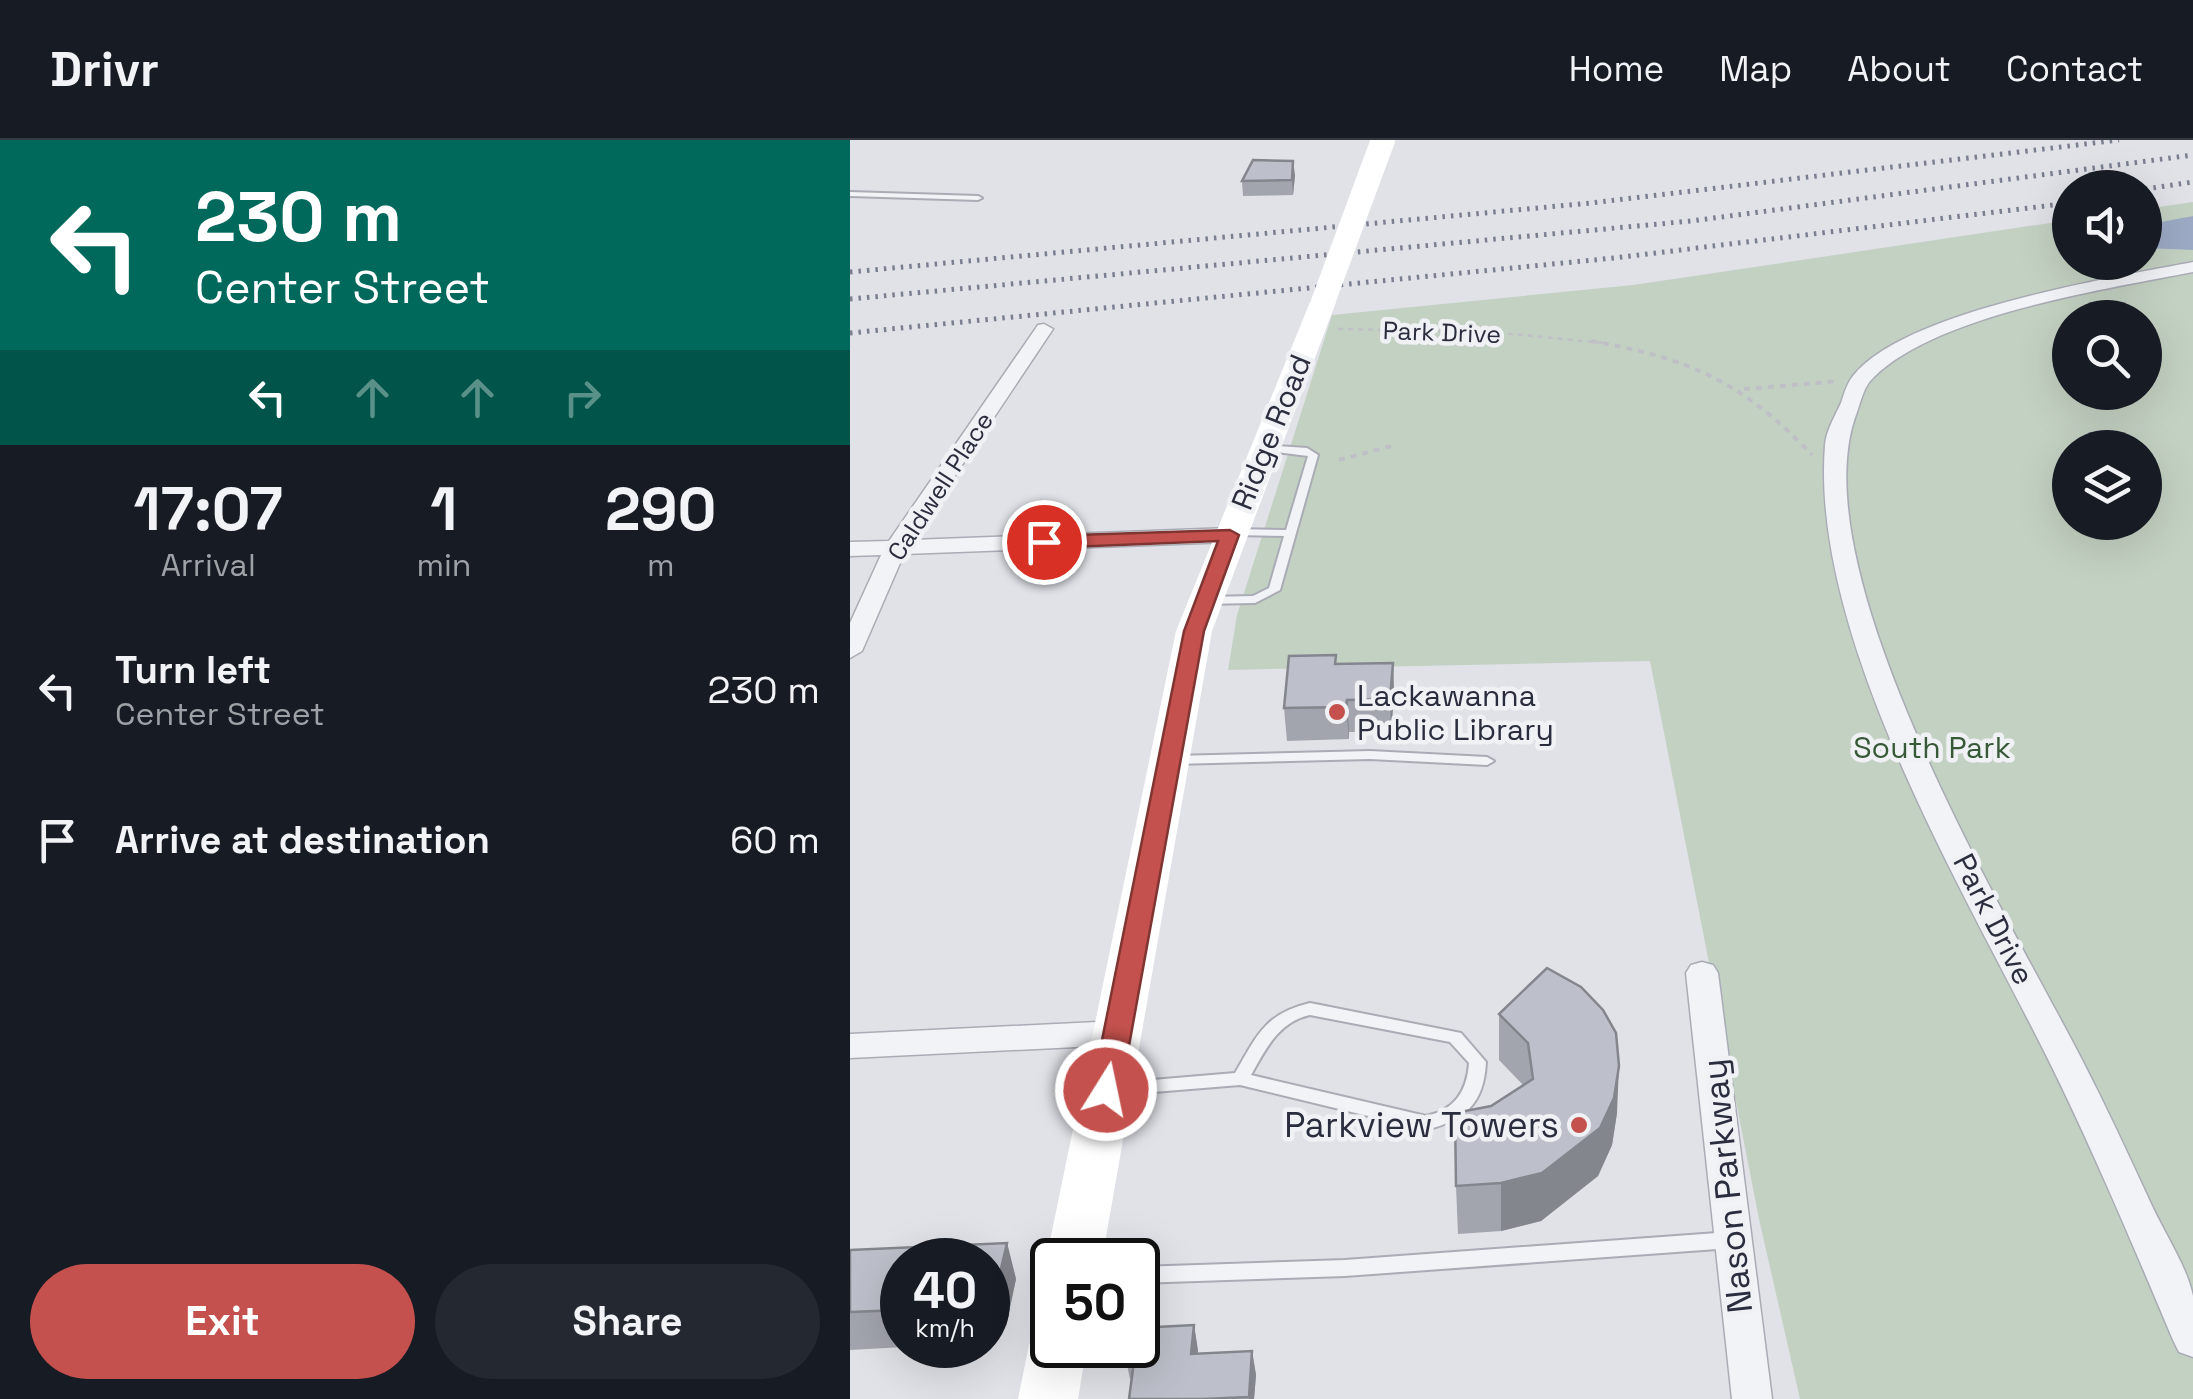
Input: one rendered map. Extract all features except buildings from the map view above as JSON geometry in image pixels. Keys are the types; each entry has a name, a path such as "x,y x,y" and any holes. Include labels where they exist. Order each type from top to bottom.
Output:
{"main road":[{"name":"Ridge Road","path":"1078,1238 1194,631 1384,140"},
{"path":"1048,1399 1054,1368"}],"street":[{"path":"1861,377 1908,343 1948,329 2124,281 2193,267"},
{"name":"Caldwell Place","path":"850,651 896,548 1044,329"},
{"name":"Park Drive","path":"1861,377 1843,405 1834,485 1850,587 1896,721 2118,1168 2193,1340"},
{"path":"850,549 1230,534"},
{"name":"Nason Parkway","path":"1702,973 1752,1399"},
{"path":"850,1046 1117,1033"}],"lane":[{"path":"850,194 978,198"},
{"path":"1205,601 1256,599 1274,590 1313,456 1307,451 1263,448"},
{"path":"1230,534 1292,532"},
{"path":"1168,760 1370,756 1487,761"},
{"path":"1106,1090 1240,1079 1426,1122 1446,1120 1466,1105 1478,1080 1478,1062 1455,1037 1310,1009 1291,1011 1275,1021 1240,1079"},
{"path":"1160,1274 1345,1268 1732,1240"}],"path":[{"name":"Park Drive","path":"1318,315 1599,340 1684,363 1741,389 1782,423 1834,485"},
{"path":"1741,389 1861,377"},
{"path":"1339,460 1390,446"}],"green space":[{"name":"South Park","path":"2193,202 2193,1399 1800,1399 1759,1219 1650,661 1228,670 1237,615 1332,315 1633,285 2052,223 2052,280 2162,280 2162,207"}],"water":[{"path":"2193,216 2193,250 2162,249 2162,222"}],"railway":[{"path":"850,272 1591,203 2119,140"},
{"path":"850,299 1691,221 2193,155"},
{"path":"2162,187 2193,182"},
{"path":"850,333 1614,258 2052,205"}],"place":[{"name":"Lackawanna Public Library","path":"1337,712"},
{"name":"Parkview Towers","path":"1579,1125"}],"route":[{"path":"1044,542 1230,535 1194,631 1106,1090"}]}
